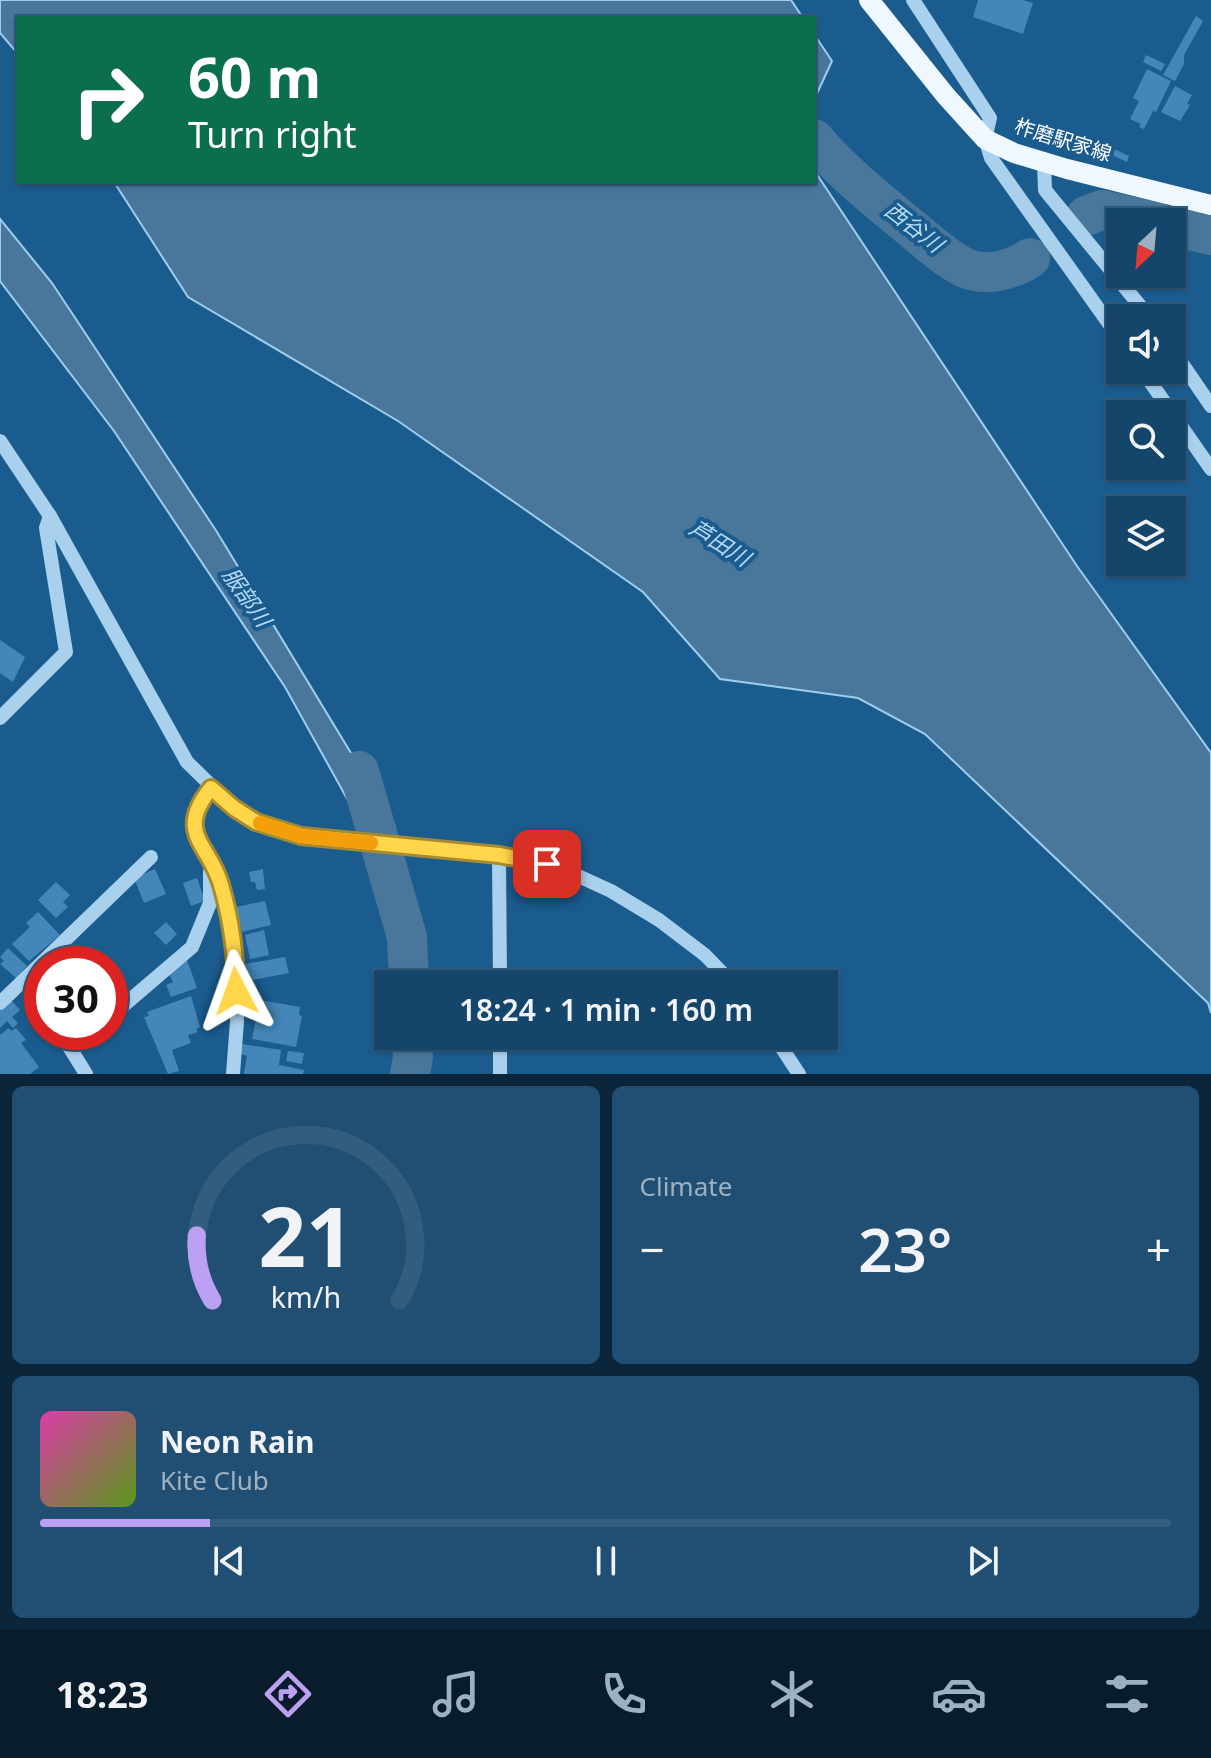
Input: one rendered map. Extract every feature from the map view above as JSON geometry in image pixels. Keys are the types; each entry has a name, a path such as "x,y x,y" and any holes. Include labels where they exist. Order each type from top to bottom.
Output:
{"main road":[{"name":"柞磨駅家線","path":"869,0 985,139 1014,153 1044,162 1211,205"}],"street":[{"path":"913,0 990,118 985,139 991,158 1106,319"},
{"path":"1044,162 1045,190 1139,304"},
{"path":"1186,369 1211,406"},
{"path":"1152,384 1211,469"},
{"path":"0,441 50,516 187,762 234,808 256,822 301,836 499,855 563,869 611,891 659,920 719,970"},
{"path":"0,718 66,652 46,528 50,516"},
{"path":"211,788 198,806 195,820 197,841 221,883 236,962 237,1021 233,1074"},
{"path":"499,855 500,970"},
{"path":"59,946 151,857"},
{"path":"128,1002 192,947 210,903 210,872 213,867"},
{"path":"0,1003 24,980"},
{"path":"72,1050 86,1074"},
{"path":"500,1050 500,1074"},
{"path":"783,1050 799,1074"}],"water":[{"path":"0,0 791,0 802,16 16,16 16,52 0,33"},
{"path":"816,37 832,61 816,96"},
{"name":"芦田川","path":"816,173 1077,566 1211,753 1211,1013 1208,1003 925,734 858,698 720,679 643,592 398,421 188,297 115,184 816,184"},
{"path":"0,219 52,283 217,532 394,824 360,822 285,687 114,431 0,281"}],"building":[{"path":"978,0 1023,0 1033,3 1023,34 973,17"},
{"path":"1196,16 1203,21 1184,55 1184,64 1175,81 1163,75"},
{"path":"1146,55 1165,64 1161,71 1143,62"},
{"path":"1147,69 1171,81 1144,129 1130,119 1139,101 1133,98"},
{"path":"1175,86 1192,95 1180,121 1161,112"},
{"path":"1112,148 1129,156 1127,162 1109,154"},
{"path":"0,640 25,657 13,682 0,673"},
{"path":"155,869 166,894 144,903 134,878"},
{"path":"263,869 265,889 257,890 249,872"},
{"path":"197,878 205,901 191,906 183,883"},
{"path":"56,882 70,895 63,902 68,907 56,918 38,900"},
{"path":"265,901 271,925 242,932 236,907"},
{"path":"38,912 60,935 47,946 24,946 24,956 12,944 30,927 26,923"},
{"path":"166,922 177,934 166,945 154,933"},
{"path":"264,930 269,955 250,959 245,935"},
{"path":"8,948 24,963 24,969 16,978 0,964 4,961 0,957"},
{"path":"285,957 289,973 248,981 245,964"},
{"path":"187,960 197,988 171,997 166,985 173,982 169,973"},
{"path":"191,996 200,1027 196,1029 198,1032 188,1035 191,1043 172,1050 179,1071 168,1074 144,1017 149,1016 147,1012"},
{"path":"11,1000 20,1010 12,1017 18,1023 13,1028 7,1021 0,1028 0,1011"},
{"path":"260,1000 300,1007 299,1015 302,1016 296,1047 252,1039"},
{"path":"9,1028 11,1031 16,1028 24,1038 21,1043 24,1050 39,1067 30,1074 0,1074 0,1035"},
{"path":"242,1044 281,1050 279,1065 304,1070 303,1074 244,1074 247,1056 241,1054"},
{"path":"288,1051 304,1053 302,1064 286,1061"}],"waterway":[{"name":"西谷川","path":"816,141 860,185 936,249 965,268 990,272 1007,269 1030,258"},
{"name":"西谷川","path":"1086,216 1106,211"},
{"name":"西谷川","path":"1186,229 1211,235"},
{"name":"服部川","path":"359,771 407,937 408,970"},
{"name":"服部川","path":"410,1074 413,1050"}],"slow traffic":[{"path":"260,823 301,836 371,843"}],"route":[{"path":"236,991 236,962 221,883 197,841 195,820 198,806 211,788 256,822 282,832 499,855 547,864"}]}
